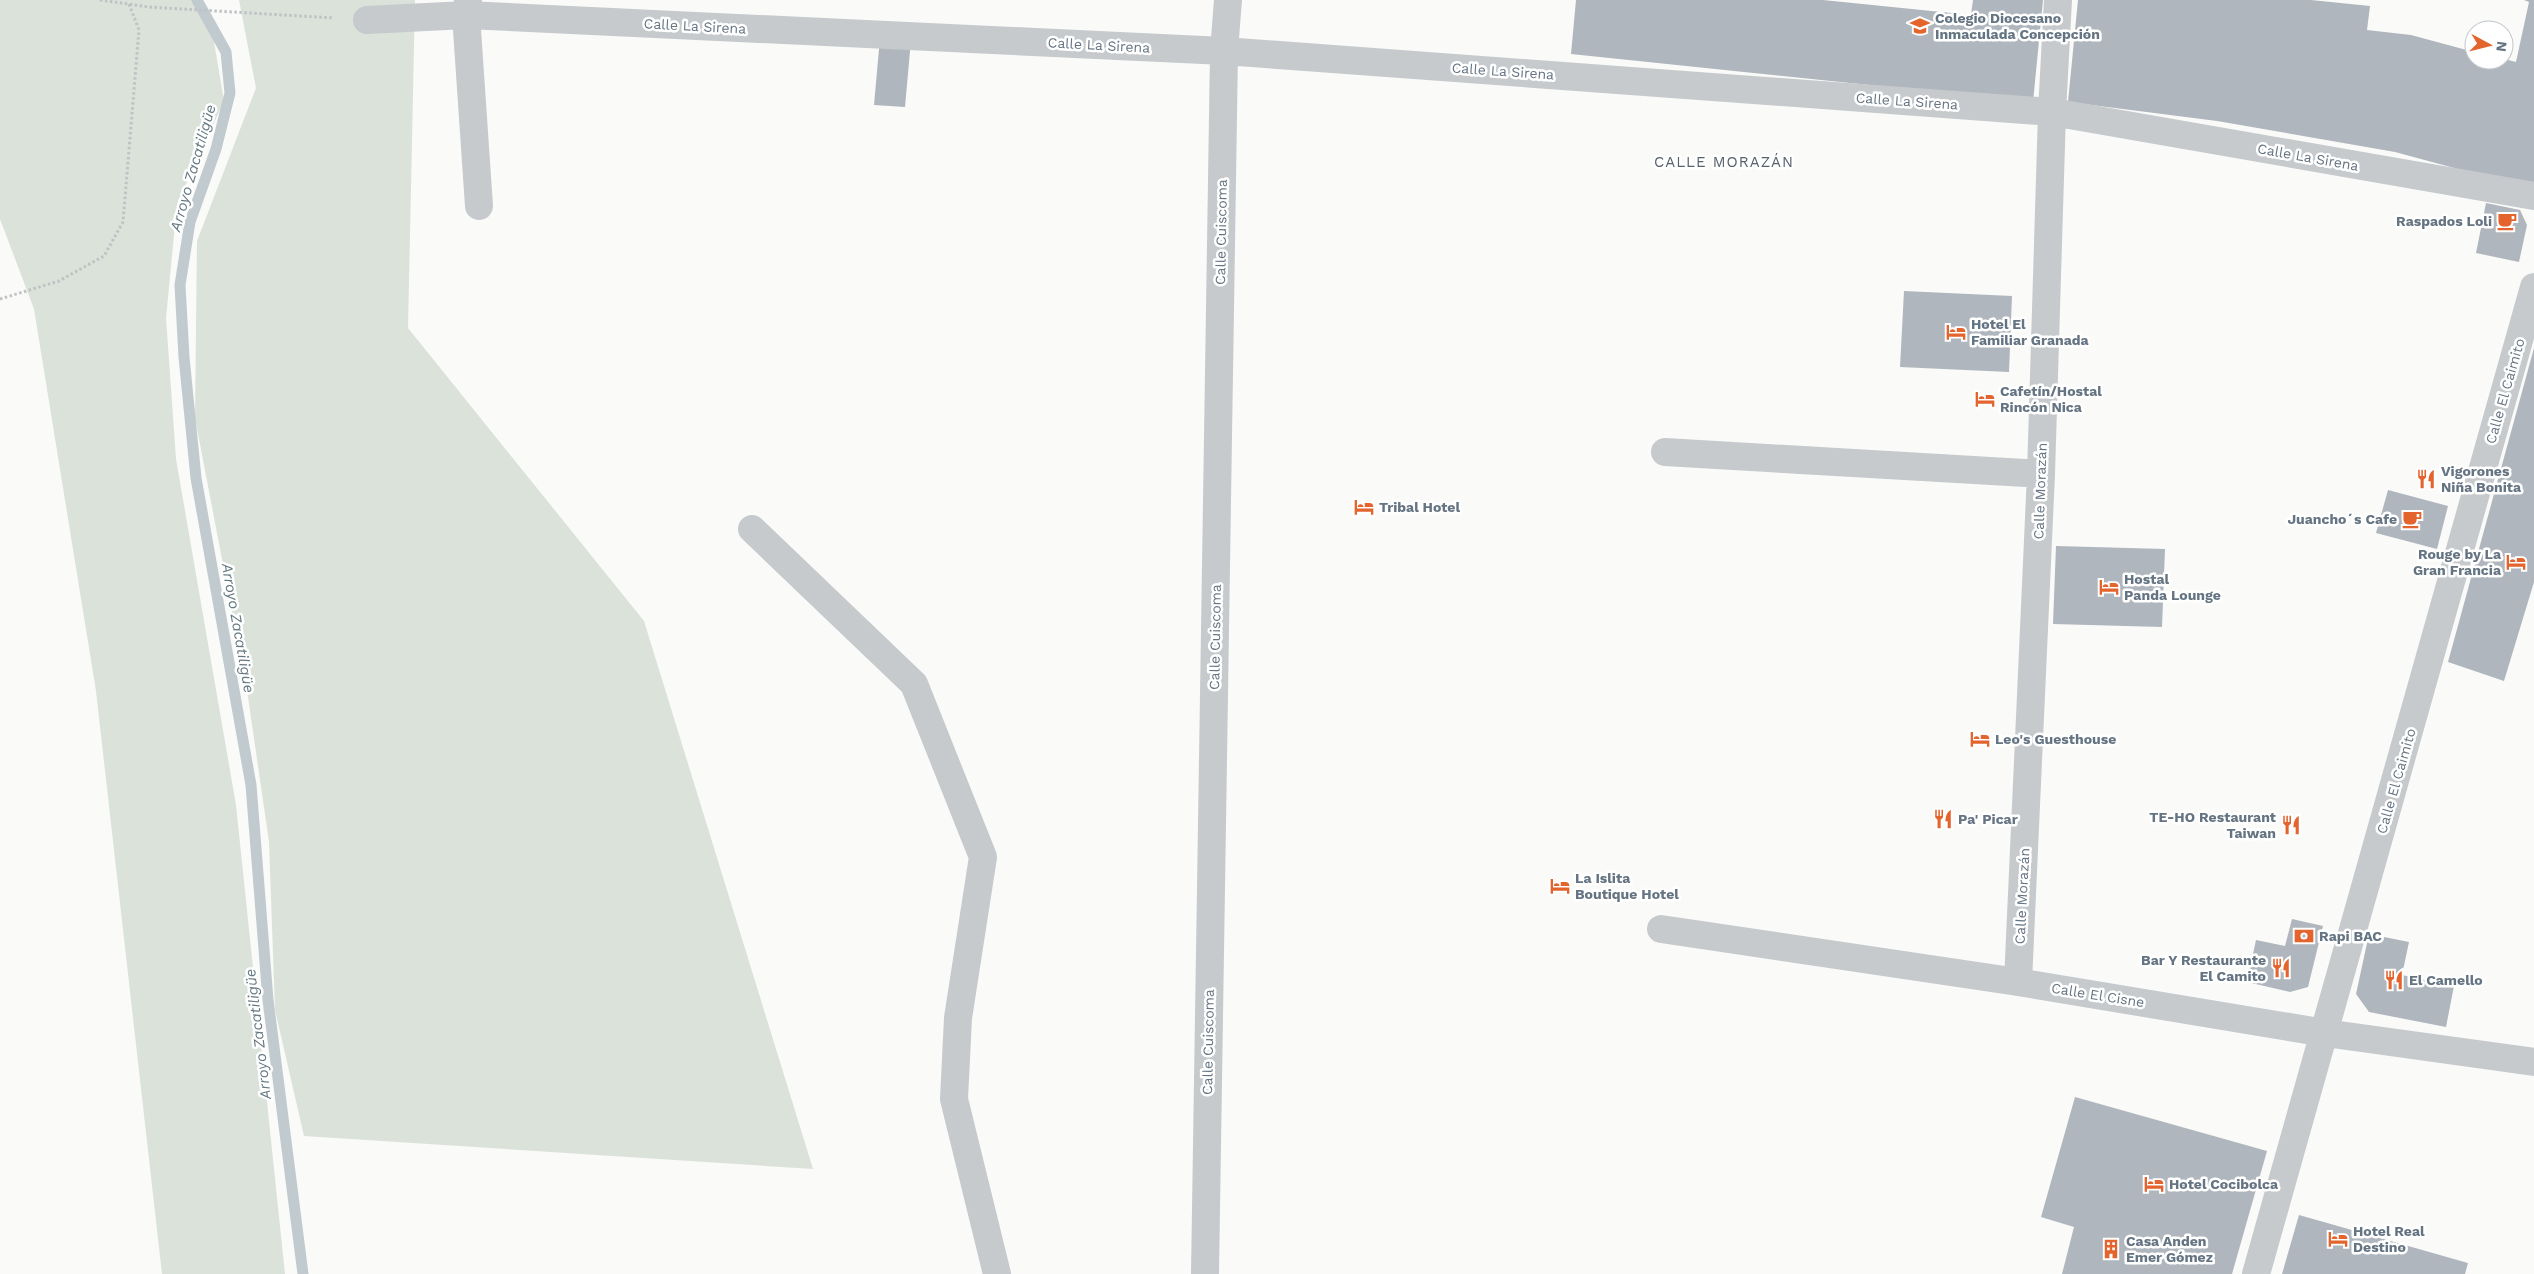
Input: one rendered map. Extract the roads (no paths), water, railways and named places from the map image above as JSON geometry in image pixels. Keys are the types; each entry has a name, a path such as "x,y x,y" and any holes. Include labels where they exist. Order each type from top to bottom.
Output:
{"street":[{"name":"Calle Cuiscoma","path":"1205,1274 1224,51 1228,0"},
{"name":"Calle Morazán","path":"2018,982 2041,474 2052,112 2058,0"},
{"name":"Calle La Sirena","path":"367,20 467,8 1224,51 2052,112 2534,196"},
{"path":"467,8 479,206"},
{"name":"Calle El Caimito","path":"2256,1274 2534,287"},
{"path":"1666,452 2041,474"},
{"path":"752,529 914,684 984,857 958,1018 954,1099 997,1274"},
{"name":"Calle El Cisne","path":"1661,930 2018,982 2325,1033 2534,1062"}],"waterway":[{"name":"Arroyo Zacatiligüe","path":"197,0 226,52 230,93 216,149 190,222 180,285 184,357 196,478 251,785 268,1000 303,1274"}],"place":[{"name":"Colegio Diocesano Inmaculada Concepción","path":"1920,26"},
{"name":"Raspados Loli","path":"2507,221"},
{"name":"Hotel El Familiar Granada","path":"1956,332"},
{"name":"Cafetín/Hostal Rincón Nica","path":"1985,399"},
{"name":"Vigorones Niña Bonita","path":"2426,479"},
{"name":"Tribal Hotel","path":"1364,507"},
{"name":"Juancho´s Cafe","path":"2412,519"},
{"name":"Rouge by La Gran Francia","path":"2516,562"},
{"name":"Hostal Panda Lounge","path":"2109,587"},
{"name":"Leo's Guesthouse","path":"1980,739"},
{"name":"Pa' Picar","path":"1943,819"},
{"name":"TE-HO Restaurant Taiwan","path":"2291,825"},
{"name":"La Islita Boutique Hotel","path":"1560,886"},
{"name":"Rapi BAC","path":"2304,936"},
{"name":"Bar Y Restaurante El Camito","path":"2281,968"},
{"name":"El Camello","path":"2394,980"},
{"name":"Hotel Cocibolca","path":"2154,1184"},
{"name":"Hotel Real Destino","path":"2338,1239"},
{"name":"Casa Anden Emer Gómez","path":"2111,1249"}],"district":[{"name":"CALLE MORAZÁN","path":"1724,162"}]}
